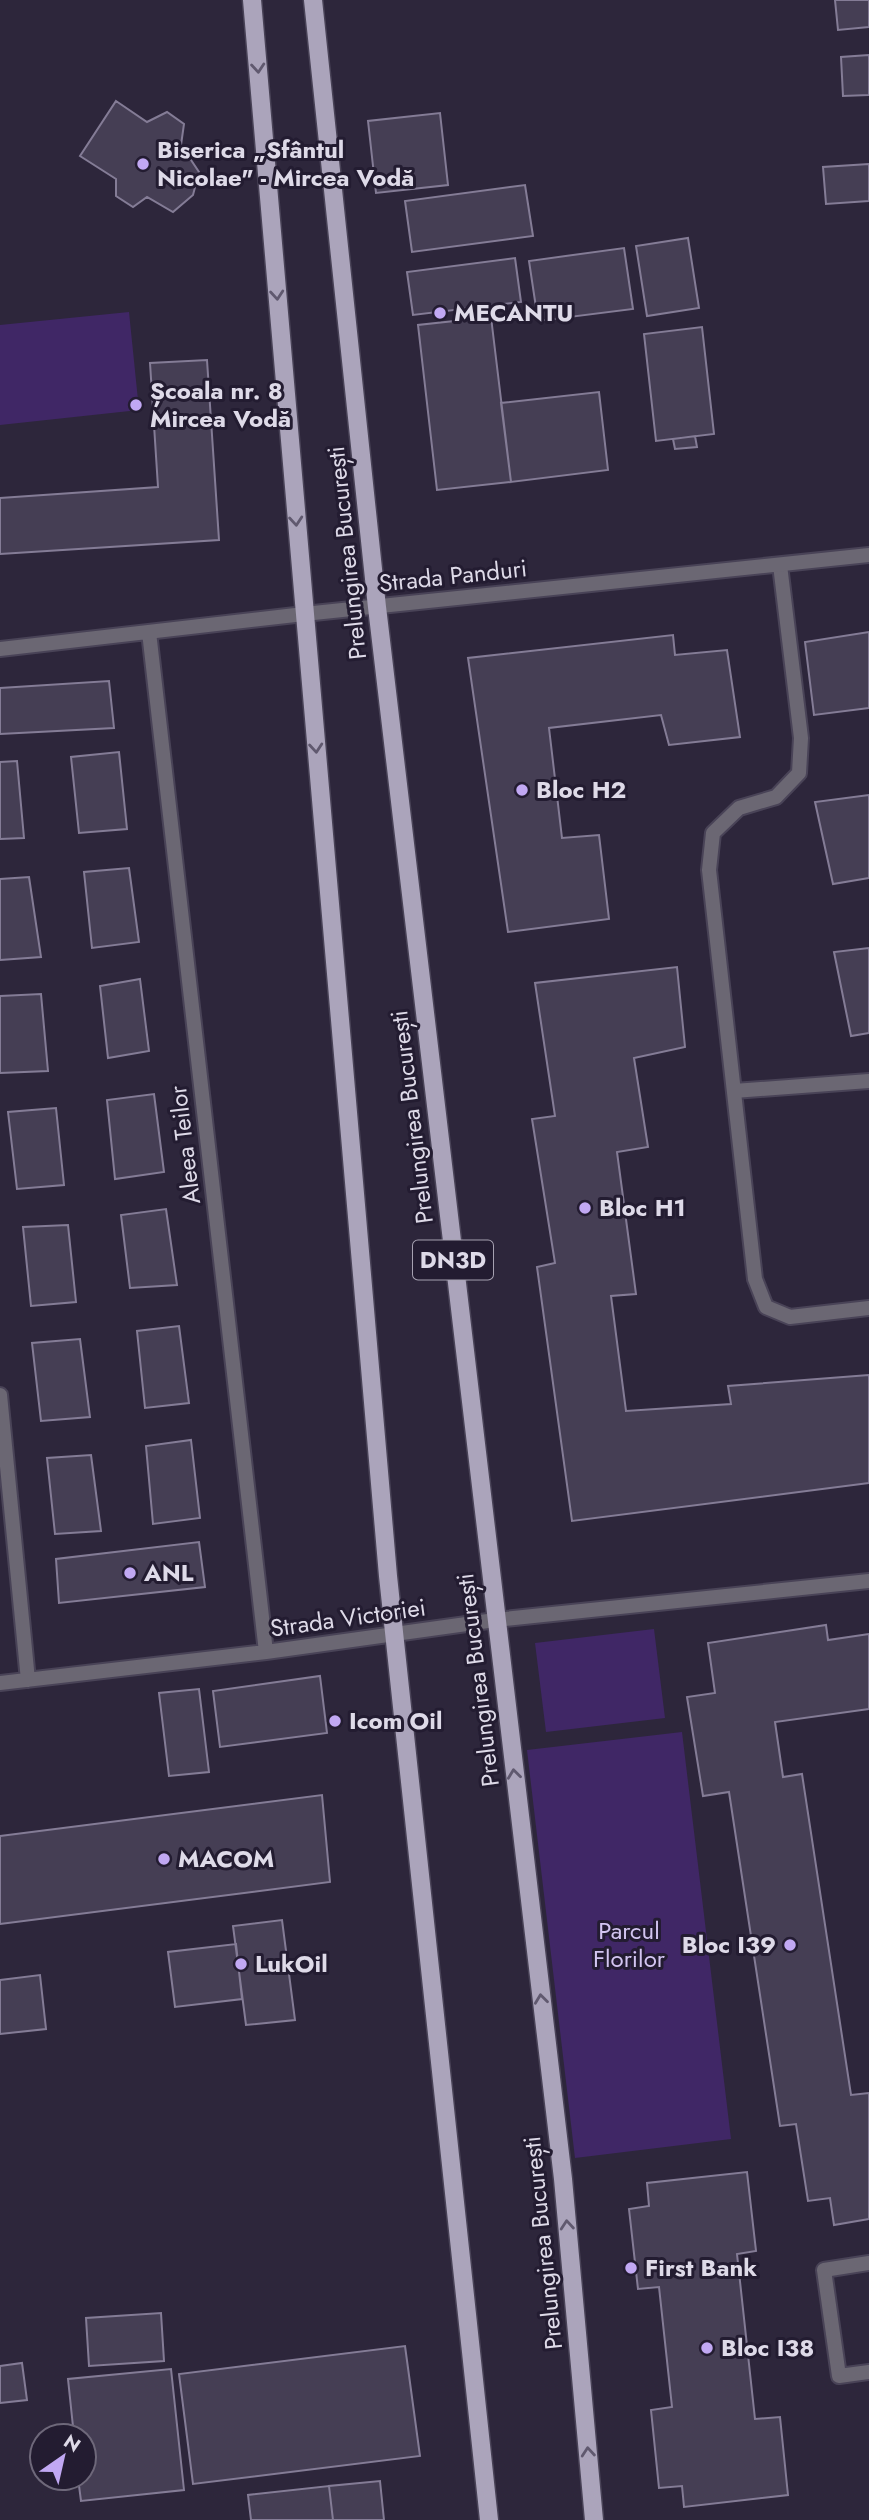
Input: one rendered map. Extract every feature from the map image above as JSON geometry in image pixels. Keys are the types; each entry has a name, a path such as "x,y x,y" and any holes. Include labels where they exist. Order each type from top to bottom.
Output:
{"main road":[{"name":"Prelungirea București","path":"252,0 394,1635 488,2520"},
{"name":"Prelungirea București","path":"313,0 376,607 563,2179 594,2520"}],"street":[{"name":"Strada Panduri","path":"0,649 304,614 869,555"},
{"path":"780,565 801,738 799,773 776,797 739,808 713,833 709,870 755,1279 766,1307 790,1317 869,1308"},
{"name":"Aleea Teilor","path":"149,632 266,1652"},
{"path":"734,1091 869,1081"},
{"path":"0,1395 28,1681"},
{"name":"Strada Victoriei","path":"0,1683 266,1652 495,1620 869,1581"},
{"path":"869,2263 824,2270 839,2376 869,2372"}],"green space":[{"path":"129,312 139,410 0,425 0,325"},
{"path":"654,1629 665,1718 546,1732 535,1643"},
{"name":"Parcul Florilor","path":"682,1732 731,2139 575,2158 527,1750"}],"building":[{"path":"835,0 869,0 869,27 838,30"},
{"path":"869,55 869,95 843,96 841,57"},
{"name":"Biserica „Sfântul Nicolae\" - Mircea Vodă","path":"116,101 147,122 167,112 184,124 181,145 199,172 193,195 173,212 147,197 133,207 116,196 116,179 80,156"},
{"path":"440,113 448,185 376,193 368,121"},
{"path":"869,164 869,201 826,204 823,167"},
{"path":"525,185 533,236 412,252 405,201"},
{"path":"688,238 699,308 647,316 636,246"},
{"path":"624,248 633,309 538,321 529,261"},
{"path":"515,258 521,302 413,315 407,272"},
{"path":"491,317 511,482 437,490 418,325"},
{"path":"702,327 714,434 656,441 644,334"},
{"path":"207,360 219,540 0,554 0,498 158,487 150,363"},
{"path":"599,392 608,470 511,482 501,403"},
{"path":"695,436 697,447 675,449 673,439"},
{"path":"869,632 869,708 814,715 805,642"},
{"name":"Bloc H2","path":"673,635 675,655 727,650 740,737 669,745 661,715 549,728 562,838 599,835 609,919 508,932 468,658"},
{"path":"109,681 114,728 0,734 0,688"},
{"path":"119,752 127,829 79,833 71,757"},
{"path":"17,761 24,838 0,839 0,762"},
{"path":"869,795 869,878 833,884 815,802"},
{"path":"129,868 139,942 92,948 84,872"},
{"path":"29,877 41,957 0,960 0,879"},
{"path":"869,948 869,1033 851,1036 834,952"},
{"name":"Bloc H1","path":"677,967 685,1047 634,1058 648,1147 617,1152 636,1294 611,1296 626,1411 731,1404 728,1386 869,1375 869,1483 572,1521 537,1267 555,1263 532,1119 555,1116 535,983"},
{"path":"140,979 149,1051 108,1058 100,986"},
{"path":"41,994 48,1071 0,1073 0,996"},
{"path":"154,1094 164,1172 115,1179 107,1100"},
{"path":"56,1108 64,1185 17,1189 8,1112"},
{"path":"166,1209 177,1285 130,1288 121,1215"},
{"path":"68,1225 76,1302 31,1306 23,1227"},
{"path":"179,1326 189,1403 145,1408 137,1331"},
{"path":"80,1339 90,1417 41,1421 32,1343"},
{"name":"ANL","path":"191,1440 200,1518 153,1524 146,1446"},
{"name":"ANL","path":"91,1455 101,1531 55,1534 47,1458"},
{"name":"ANL","path":"199,1542 205,1587 59,1603 56,1559"},
{"name":"Bloc I39","path":"826,1625 828,1640 869,1634 869,1709 775,1722 783,1777 802,1774 851,2095 869,2093 869,2219 834,2225 830,2198 808,2201 796,2124 780,2126 729,1792 703,1796 687,1697 715,1693 708,1643"},
{"path":"320,1676 327,1733 220,1747 213,1691"},
{"path":"199,1689 209,1772 169,1776 159,1693"},
{"name":"MACOM","path":"322,1795 330,1882 0,1924 0,1836"},
{"path":"282,1920 295,2020 246,2025 233,1926"},
{"path":"236,1944 242,1999 175,2007 168,1952"},
{"path":"40,1975 46,2029 0,2034 0,1980"},
{"name":"Bloc I38","path":"747,2172 756,2251 737,2254 755,2419 780,2417 788,2495 684,2507 682,2486 659,2488 651,2410 672,2407 659,2287 638,2289 629,2209 649,2206 647,2183"},
{"path":"161,2313 164,2361 89,2366 86,2318"},
{"path":"405,2346 420,2456 193,2484 179,2374"},
{"path":"22,2363 27,2400 0,2403 0,2366"},
{"path":"171,2369 184,2490 81,2501 80,2492 98,2492 98,2422 73,2422 68,2379"},
{"path":"380,2481 384,2520 333,2520 329,2486"},
{"path":"329,2486 333,2520 251,2520 248,2495"}],"place":[{"name":"Biserica „Sfântul Nicolae\" - Mircea Vodă","path":"143,164"},
{"name":"MECANTU","path":"440,313"},
{"name":"Școala nr. 8 Mircea Vodă","path":"136,405"},
{"name":"Bloc H2","path":"522,790"},
{"name":"Bloc H1","path":"585,1208"},
{"name":"ANL","path":"130,1573"},
{"name":"Icom Oil","path":"335,1721"},
{"name":"MACOM","path":"164,1859"},
{"name":"Bloc I39","path":"790,1945"},
{"name":"LukOil","path":"241,1964"},
{"name":"First Bank","path":"631,2268"},
{"name":"Bloc I38","path":"707,2348"}]}
